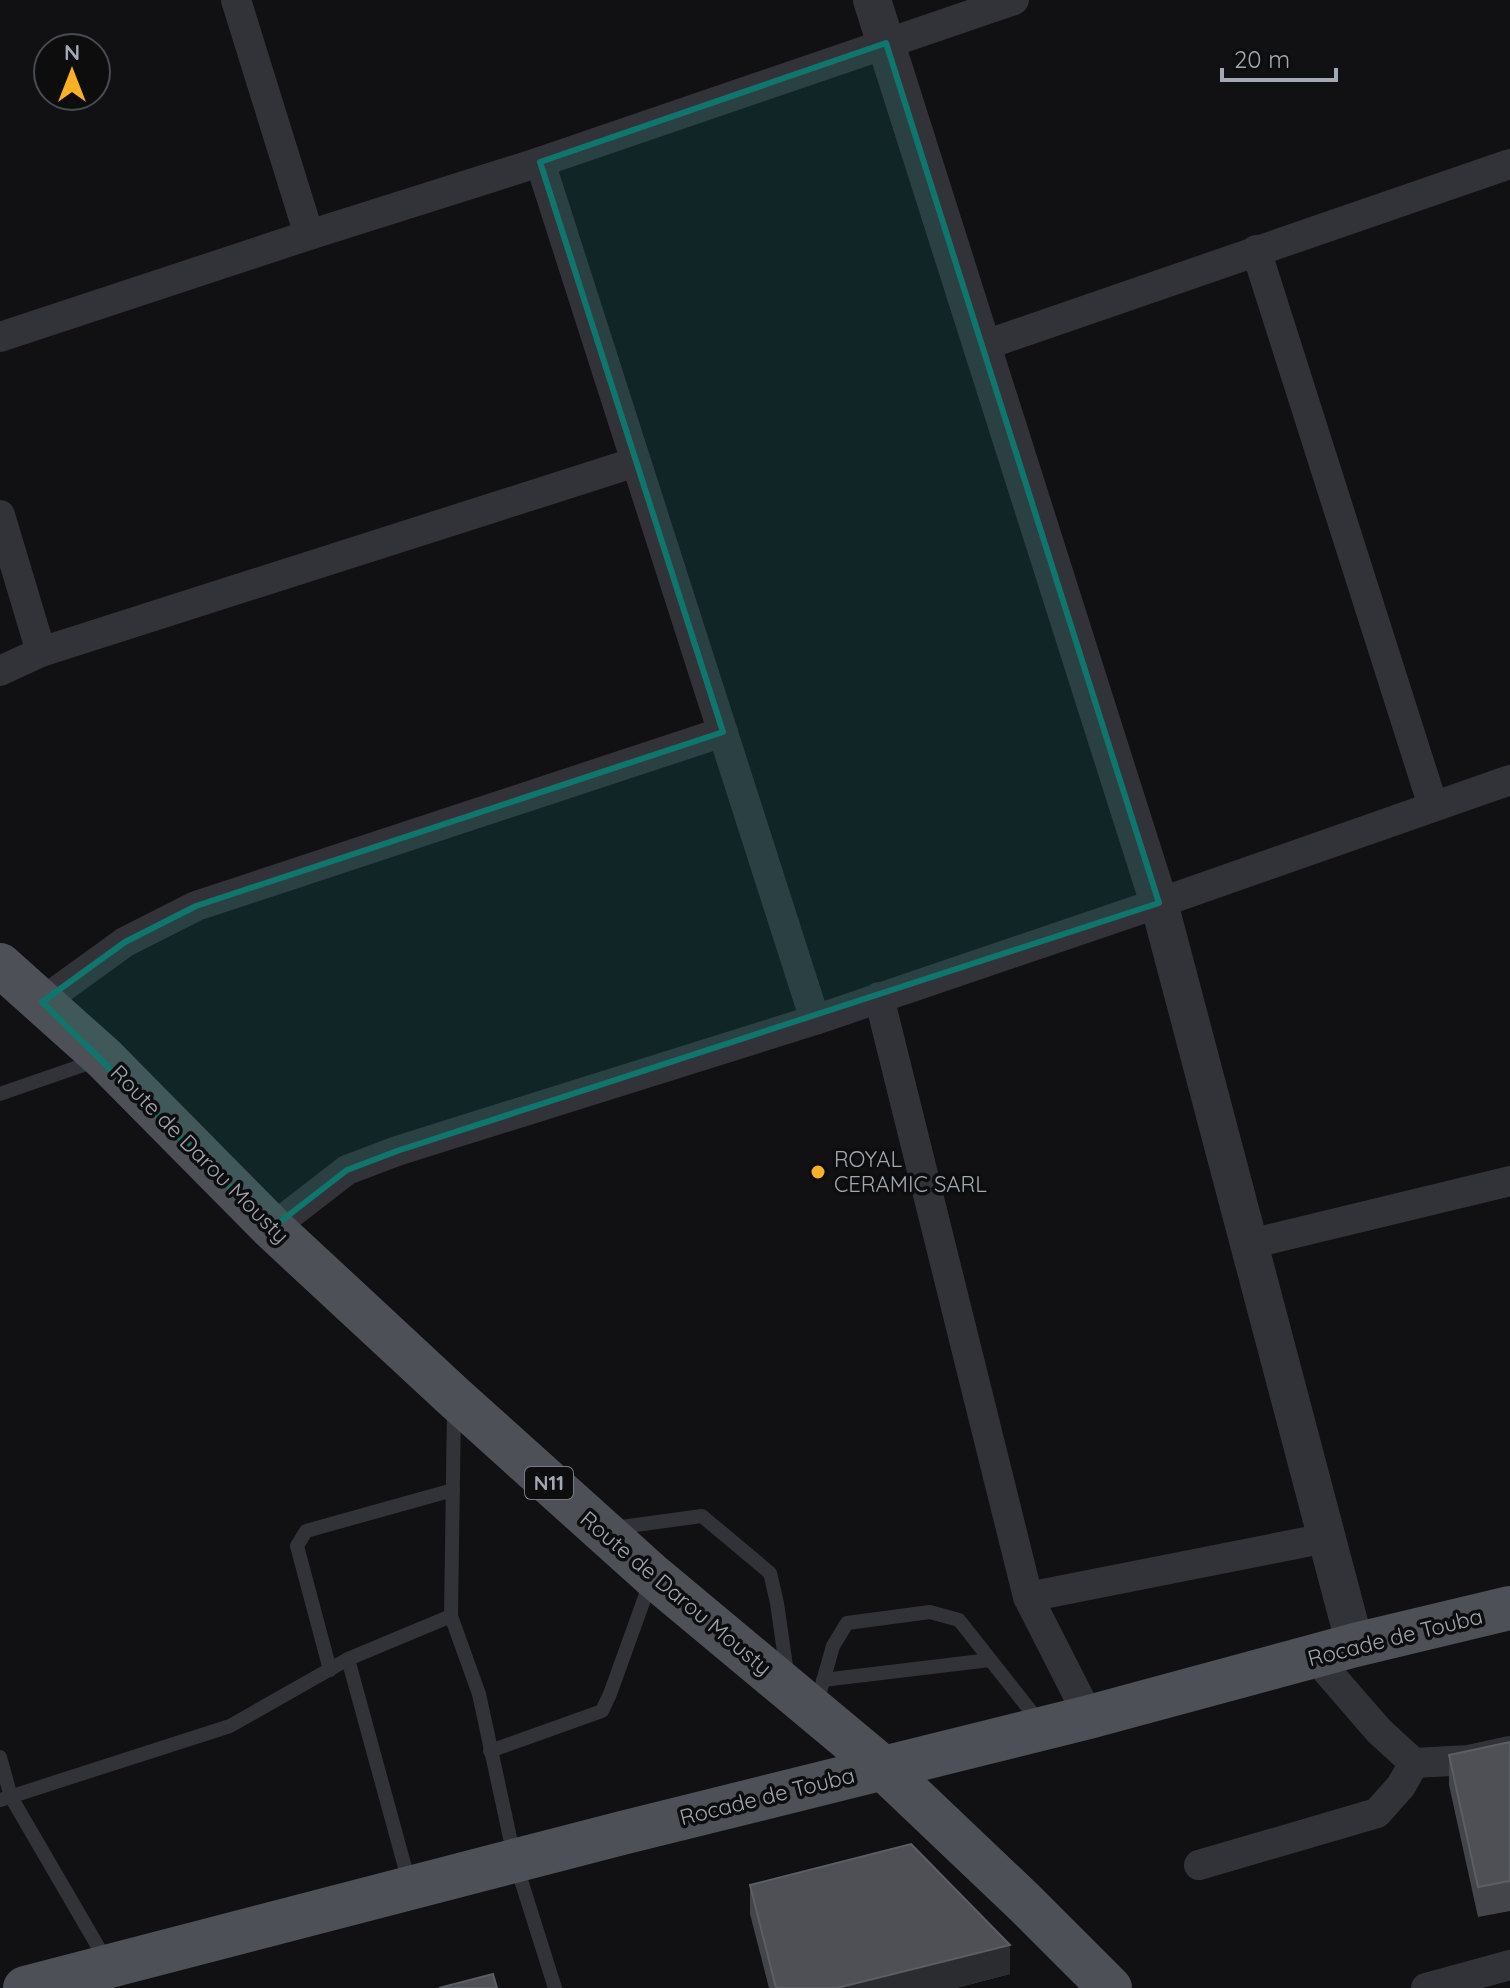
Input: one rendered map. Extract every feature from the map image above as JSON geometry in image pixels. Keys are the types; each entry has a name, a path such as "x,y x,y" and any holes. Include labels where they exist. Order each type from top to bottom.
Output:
{"main road":[{"name":"Route de Darou Mousty","path":"0,965 104,1058 272,1228 454,1397 653,1576 809,1693 1110,1988"},
{"name":"Rocade de Touba","path":"25,1988 112,1977 411,1888 882,1767 1044,1729 1355,1645 1510,1608"}],"street":[{"path":"236,0 309,235"},
{"path":"872,0 1159,903 1355,1645"},
{"path":"0,337 540,162 1014,0"},
{"path":"540,162 815,1020"},
{"path":"982,346 1510,164"},
{"path":"1256,250 1433,806"},
{"path":"0,671 41,652 636,462"},
{"path":"0,515 41,652"},
{"path":"42,1002 125,942 196,906 723,732"},
{"path":"272,1228 347,1170 397,1151 815,1020 1510,780"},
{"path":"879,997 1028,1597 1089,1717"},
{"path":"1250,1244 1510,1181"},
{"path":"1028,1597 1326,1538"},
{"path":"1314,1656 1379,1731 1414,1763 1469,1760 1510,1751"},
{"path":"1199,1865 1377,1813 1401,1786 1414,1763"},
{"path":"1426,1988 1510,1965"}],"lane":[{"path":"0,1094 104,1058"},
{"path":"454,1397 451,1616 479,1694 515,1861 555,1988"},
{"path":"330,1670 297,1546 306,1531 453,1490"},
{"path":"602,1530 702,1516 770,1573 777,1603 809,1693"},
{"path":"490,1751 602,1711 653,1576"},
{"path":"809,1693 847,1623 930,1612 959,1620 1044,1729"},
{"path":"6,1798 230,1726 348,1659 451,1616"},
{"path":"348,1659 411,1888"},
{"path":"809,1693 990,1660"},
{"path":"0,1757 6,1798 112,1977"}],"highlighted area":[{"path":"886,43 1159,903 397,1151 347,1170 272,1228 42,1002 125,942 196,906 723,732 540,162"}],"building":[{"path":"1510,1742 1510,1881 1478,1887 1449,1755"},
{"path":"911,1844 1010,1945 837,1988 776,1988 750,1885"},
{"path":"493,1974 497,1988 439,1988"}],"place":[{"name":"ROYAL CERAMIC SARL","path":"818,1172"}]}
